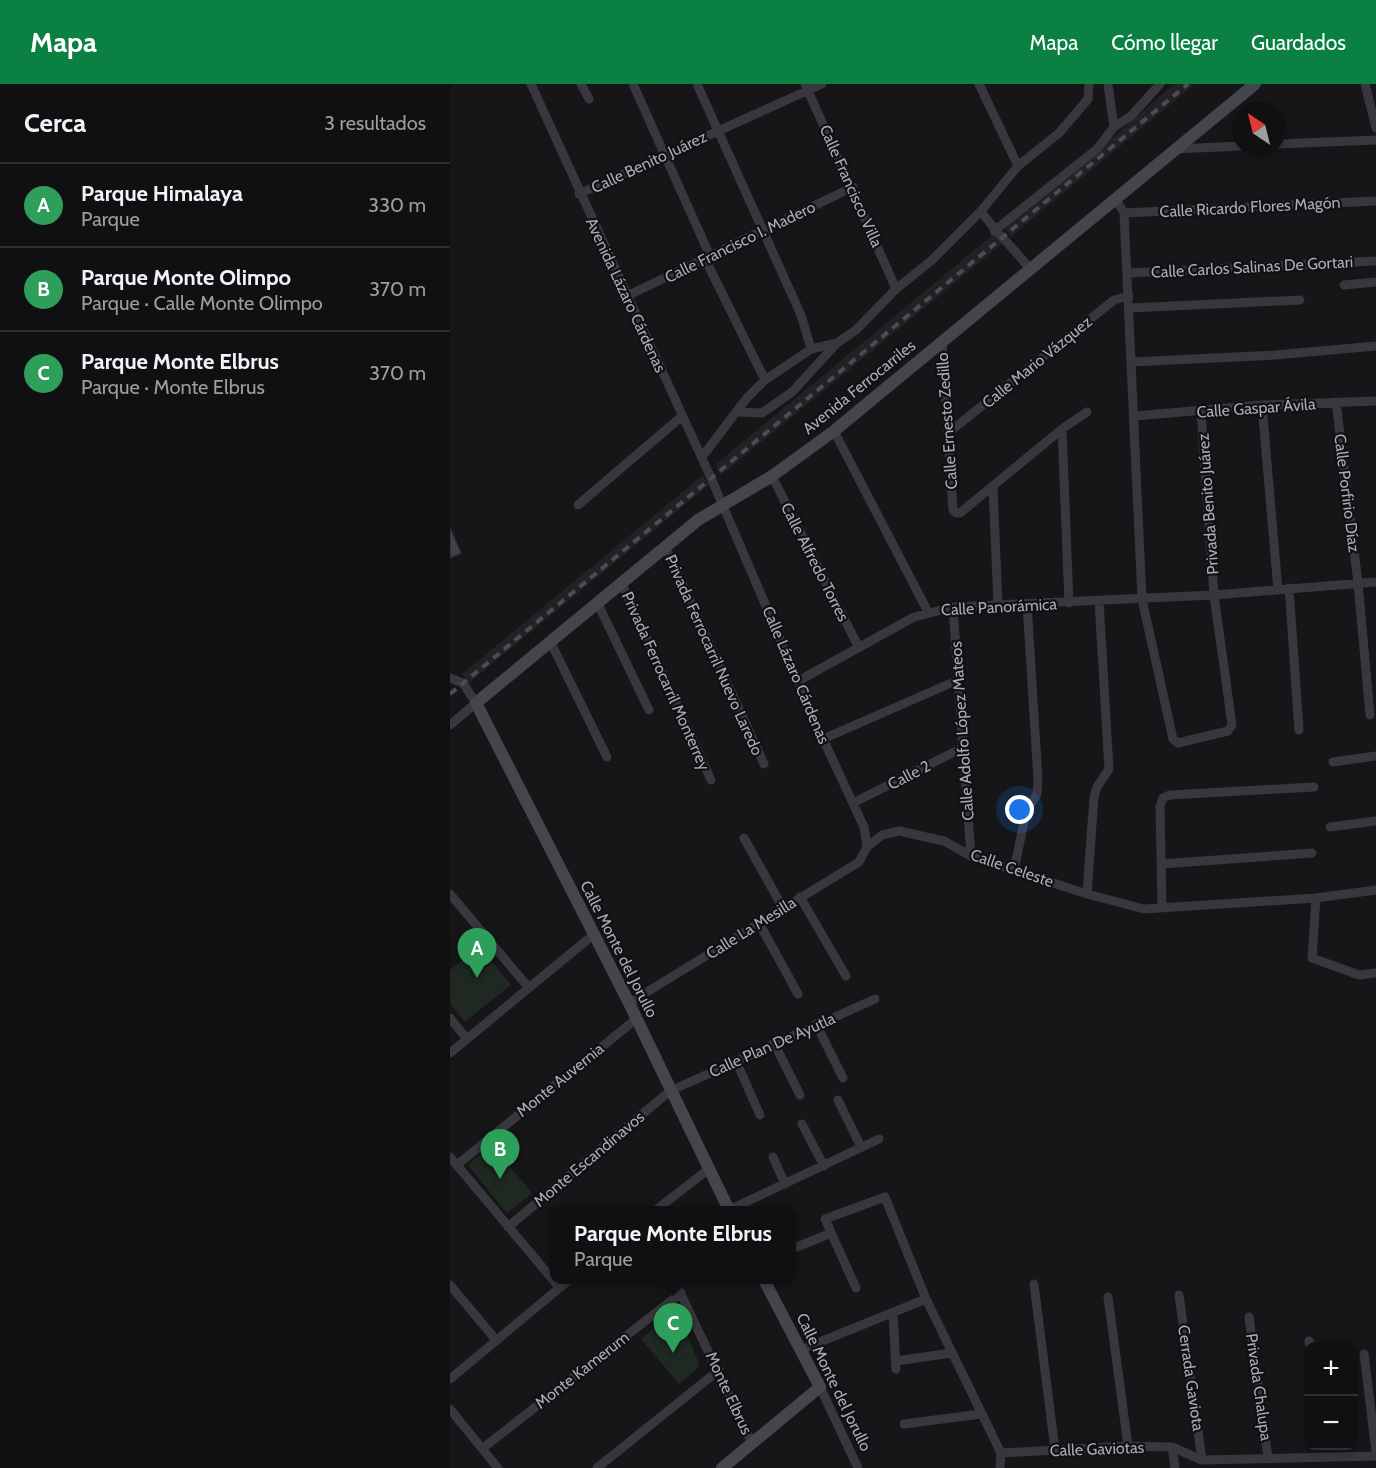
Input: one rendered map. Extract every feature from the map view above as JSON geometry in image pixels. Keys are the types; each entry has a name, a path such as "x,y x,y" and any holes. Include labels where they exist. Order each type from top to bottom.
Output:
{"street":[{"name":"Avenida Lázaro Cárdenas","path":"531,84 681,417 702,457 721,505"},
{"path":"581,84 589,99"},
{"path":"633,84 708,257 765,380"},
{"name":"Calle Benito Juárez","path":"697,84 718,130"},
{"name":"Calle Benito Juárez","path":"579,194 806,87 822,84"},
{"path":"979,84 1018,166"},
{"path":"737,412 762,412 792,392 837,343 856,330 896,289 933,260 981,211 1018,166 1059,133 1088,99 1089,84"},
{"path":"1108,84 1114,127"},
{"path":"994,231 1097,149 1114,127 1131,116 1160,84"},
{"name":"Avenida Ferrocarriles","path":"476,703 665,546 721,505 772,476 834,430 1255,84"},
{"path":"1365,84 1376,128"},
{"name":"Calle Francisco Villa","path":"806,87 853,187 896,289"},
{"path":"718,130 801,315 811,349"},
{"path":"1286,144 1376,140"},
{"path":"1175,149 1232,146"},
{"name":"Calle Francisco I. Madero","path":"627,296 853,187"},
{"path":"1115,198 1124,213 1142,599"},
{"name":"Calle Ricardo Flores Magón","path":"1124,213 1376,201"},
{"path":"981,211 994,231 1010,243 1030,269"},
{"name":"Calle Carlos Salinas De Gortari","path":"1128,273 1376,261"},
{"path":"1344,285 1376,282"},
{"name":"Calle Mario Vázquez","path":"948,434 1114,300 1129,296"},
{"path":"1130,308 1300,300"},
{"name":"Calle Ernesto Zedillo","path":"942,342 953,510 960,513 1062,429 1087,412"},
{"path":"702,457 765,380 811,349 837,343"},
{"path":"1132,362 1275,355 1376,346"},
{"name":"Calle Gaspar Ávila","path":"1135,416 1262,405 1376,400"},
{"name":"Calle Porfirio Díaz","path":"1336,402 1358,583 1370,715"},
{"path":"1262,405 1278,590"},
{"name":"Privada Benito Juárez","path":"1142,599 1163,683 1173,739 1178,743 1228,731 1232,725 1215,595 1201,412"},
{"path":"578,505 681,417"},
{"path":"1062,429 1069,603"},
{"path":"834,430 928,612"},
{"name":"Calle Alfredo Torres","path":"772,476 859,648"},
{"path":"993,488 998,605"},
{"name":"Calle Lázaro Cárdenas","path":"721,505 864,827 867,847"},
{"name":"Privada Ferrocarril Nuevo Laredo","path":"665,546 764,764"},
{"name":"Privada Ferrocarril Monterrey","path":"621,582 711,780"},
{"path":"1215,595 1376,582"},
{"path":"1289,588 1299,730"},
{"name":"Calle Panorámica","path":"800,680 928,612 953,607 1215,595"},
{"path":"597,602 649,710"},
{"path":"1087,894 1094,797 1097,787 1109,769 1098,602"},
{"path":"1014,870 1026,812 1037,794 1038,779 1027,604"},
{"name":"Calle Adolfo López Mateos","path":"953,607 971,856"},
{"path":"549,641 607,757"},
{"path":"450,678 463,683 476,703 450,725"},
{"path":"823,739 958,680"},
{"name":"Calle Monte del Jorullo","path":"476,703 629,1003 727,1206"},
{"name":"Calle 2","path":"853,803 964,747"},
{"path":"1333,762 1376,756"},
{"path":"1162,906 1160,806 1163,798 1170,795 1314,787"},
{"path":"1330,827 1376,821"},
{"name":"Calle Celeste","path":"867,847 882,835 899,831 944,841 971,856 1087,894 1154,910 1162,906 1316,898 1376,890"},
{"path":"744,838 783,908"},
{"name":"Calle La Mesilla","path":"629,1003 859,862 867,847"},
{"path":"1161,864 1312,853"},
{"path":"450,894 529,988"},
{"path":"800,897 846,976"},
{"path":"1316,898 1312,958 1359,975 1376,973"},
{"path":"759,923 798,994"},
{"path":"450,1053 593,935"},
{"name":"Calle Plan De Ayutla","path":"670,1091 875,999"},
{"path":"450,1018 467,1039"},
{"name":"Monte Auvernia","path":"457,1165 636,1019"},
{"path":"816,1024 843,1078"},
{"path":"774,1043 800,1095"},
{"path":"736,1061 760,1115"},
{"name":"Monte Escandinavos","path":"508,1227 670,1091"},
{"path":"838,1100 861,1147"},
{"path":"802,1124 824,1166"},
{"path":"738,1206 879,1139"},
{"path":"450,1157 550,1276"},
{"path":"773,1157 785,1184"},
{"path":"661,1206 710,1168"},
{"path":"856,1288 826,1222 828,1217 885,1197 926,1299 1000,1453 1000,1468"},
{"path":"796,1247 831,1233"},
{"path":"450,1379 563,1284"},
{"name":"Monte Elbrus","path":"676,1284 753,1443"},
{"name":"Calle Monte del Jorullo","path":"766,1284 819,1387 855,1467"},
{"path":"1034,1284 1055,1450"},
{"path":"450,1286 496,1340"},
{"name":"Monte Kamerum","path":"483,1448 681,1293"},
{"name":"Cerrada Gaviota","path":"1179,1295 1202,1460"},
{"path":"1108,1297 1128,1446"},
{"path":"800,1350 926,1299"},
{"path":"893,1312 896,1365 952,1353"},
{"name":"Privada Chalupa","path":"1249,1317 1268,1458"},
{"path":"1364,1354 1376,1452"},
{"path":"597,1468 718,1370"},
{"path":"722,1468 819,1387"},
{"path":"450,1409 498,1468"},
{"path":"904,1424 981,1414"},
{"name":"Calle Gaviotas","path":"1000,1453 1128,1446 1172,1448 1202,1460"},
{"path":"1172,1448 1175,1468"},
{"path":"1329,1450 1330,1457"},
{"path":"1202,1460 1376,1456"}],"shaded area":[{"path":"1174,84 1195,84 1011,237 1003,226 1117,134"},
{"path":"995,233 1002,244 720,476 716,464"},
{"path":"703,475 709,485 469,683 462,674"},
{"path":"480,947 511,985 465,1022 450,1004 450,970"},
{"path":"492,1145 532,1193 507,1213 468,1165"},
{"path":"677,1309 700,1366 679,1384 641,1339"}],"building":[{"path":"450,528 461,553 450,558"}],"railway":[{"path":"450,694 1188,84"}],"place":[{"name":"Parque Himalaya","path":"477,978"},
{"name":"Parque Monte Olimpo","path":"500,1179"},
{"name":"Parque Monte Elbrus","path":"673,1353"}]}
